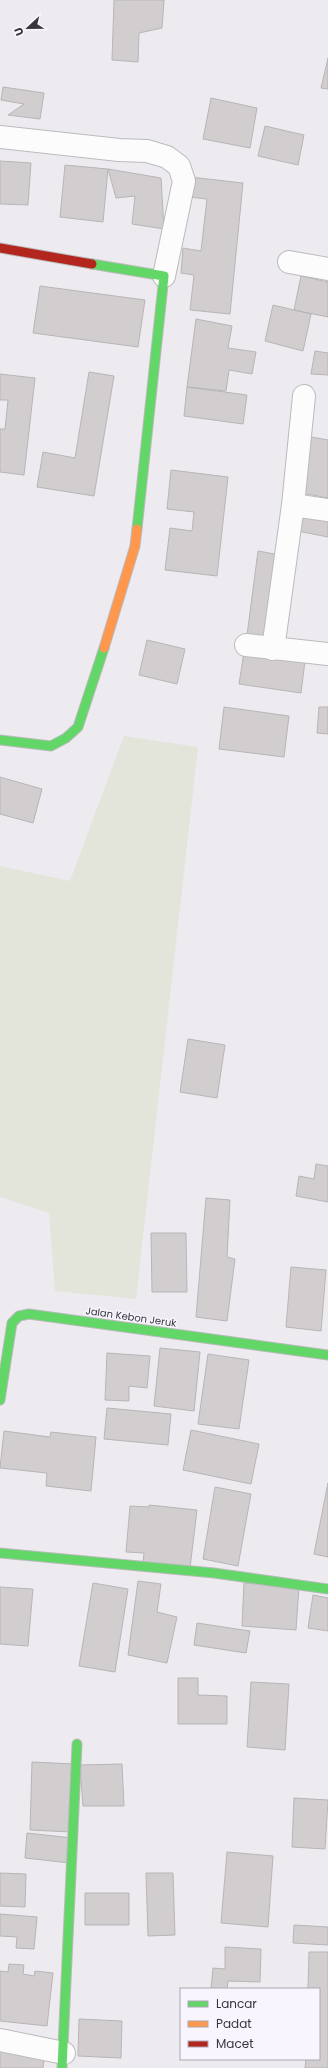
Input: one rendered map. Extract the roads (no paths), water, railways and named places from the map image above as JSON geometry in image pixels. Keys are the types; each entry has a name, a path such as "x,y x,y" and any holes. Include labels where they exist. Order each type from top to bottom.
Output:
{"street":[{"path":"0,136 119,150 147,150 167,157 179,166 184,181 164,276 135,546 87,703 78,727 66,738 51,746 0,740"},
{"path":"0,248 164,276"},
{"path":"289,262 328,269"},
{"path":"273,649 293,505 304,396"},
{"path":"293,505 328,510"},
{"path":"246,645 328,654"},
{"name":"Jalan Kebon Jeruk","path":"0,1400 12,1323 20,1316 29,1314 328,1355"},
{"path":"0,1553 214,1574 328,1588"},
{"path":"0,2040 63,2060 77,1744"}]}
